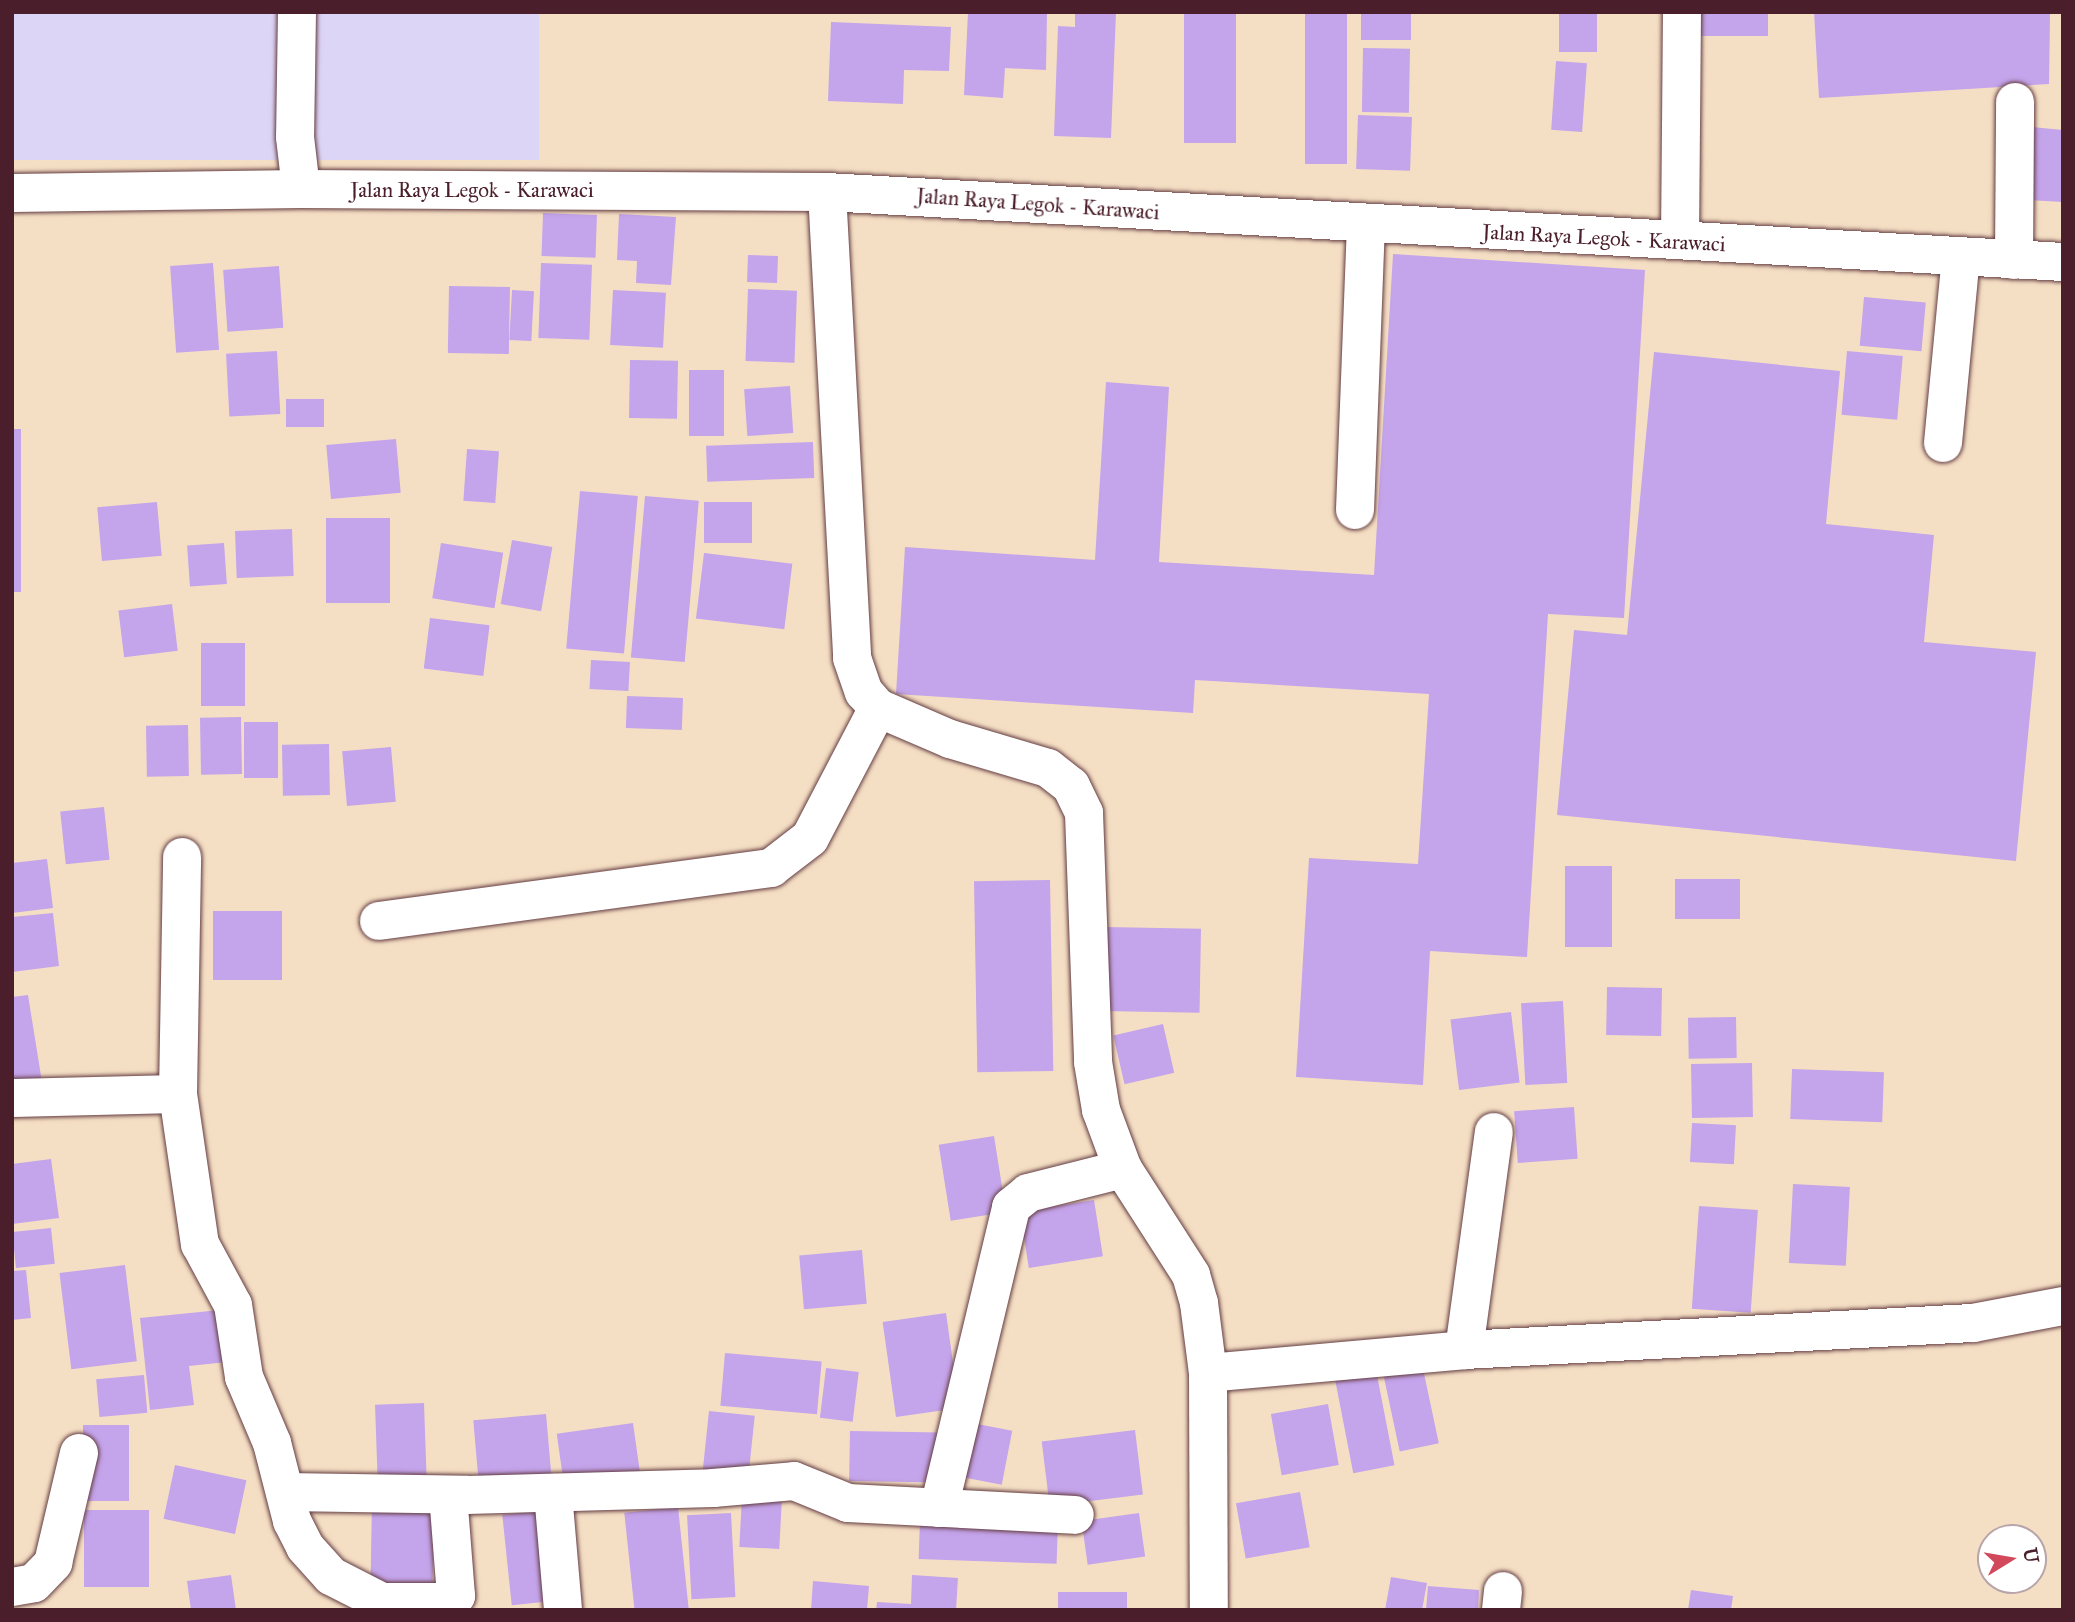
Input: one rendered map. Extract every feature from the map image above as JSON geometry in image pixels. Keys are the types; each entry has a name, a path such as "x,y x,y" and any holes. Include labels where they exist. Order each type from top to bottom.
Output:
{"street":[{"path":"297,12 295,137 300,189"},
{"path":"1680,240 1682,12"},
{"path":"2014,260 2015,102"},
{"name":"Jalan Raya Legok - Karawaci","path":"12,194 300,189 827,192 1366,226 1680,240 2063,262"},
{"path":"827,192 852,658 864,692 878,708 950,739 1048,768 1071,786 1084,813 1093,1062 1101,1110 1123,1169 1191,1275 1208,1373 1209,1610"},
{"path":"1355,510 1366,226"},
{"path":"1943,443 1961,257"},
{"path":"379,921 771,869 810,838 878,708"},
{"path":"182,857 178,1094 200,1244 233,1305 244,1377 272,1443 292,1521 305,1547 331,1576 382,1602 455,1603 448,1495"},
{"path":"12,1098 178,1094"},
{"path":"1464,1350 1494,1132"},
{"path":"939,1508 1011,1207 1028,1194 1123,1169"},
{"path":"1208,1373 1464,1350 1973,1323 2063,1307"},
{"path":"12,1587 34,1583 53,1563 79,1453"},
{"path":"285,1492 448,1495 553,1493 794,1481 848,1503 1074,1515"},
{"path":"553,1493 563,1610"}],"shaded area":[{"path":"12,12 539,12 539,160 12,160"}],"building":[{"path":"968,12 1047,12 1046,70 1005,68 1003,98 964,95"},
{"path":"1075,12 1116,12 1111,138 1054,136 1058,26 1075,27"},
{"path":"1184,12 1236,12 1236,143 1184,143"},
{"path":"1305,12 1347,12 1347,164 1305,164"},
{"path":"1361,12 1411,12 1411,40 1361,40"},
{"path":"1559,12 1597,12 1597,52 1559,52"},
{"path":"1696,12 1768,12 1768,36 1696,36"},
{"path":"1814,12 2050,12 2049,84 1819,98"},
{"path":"831,22 951,27 949,71 904,70 903,104 828,101"},
{"path":"1363,48 1410,49 1409,113 1362,112"},
{"path":"1556,61 1587,63 1582,132 1551,130"},
{"path":"1358,115 1412,117 1410,171 1356,169"},
{"path":"2032,127 2063,130 2063,202 2027,200"},
{"path":"543,213 597,215 595,258 541,256"},
{"path":"619,214 676,217 671,285 636,283 637,261 617,260"},
{"path":"1393,254 1645,270 1624,618 1548,614 1527,957 1430,951 1423,1085 1296,1077 1309,858 1418,864 1429,694 1195,680 1193,713 896,694 905,547 1095,560 1106,382 1169,387 1159,562 1374,575"},
{"path":"748,255 778,256 777,283 747,282"},
{"path":"213,263 219,350 176,353 170,266"},
{"path":"541,263 592,265 589,340 538,338"},
{"path":"279,266 283,328 227,332 223,270"},
{"path":"449,286 510,287 509,354 448,353"},
{"path":"748,289 797,291 794,363 745,361"},
{"path":"512,290 534,291 531,341 509,340"},
{"path":"613,290 666,293 663,348 610,345"},
{"path":"1864,297 1926,302 1921,351 1860,346"},
{"path":"277,351 280,414 229,417 226,354"},
{"path":"1847,351 1903,356 1897,420 1841,415"},
{"path":"1654,352 1840,371 1826,524 1934,535 1924,642 2036,652 2016,861 1557,815 1574,630 1627,635"},
{"path":"630,360 678,361 677,419 629,418"},
{"path":"689,370 724,370 724,436 689,436"},
{"path":"790,386 793,433 747,436 744,389"},
{"path":"286,399 324,399 324,427 286,427"},
{"path":"12,429 21,429 21,592 12,592"},
{"path":"396,439 401,493 331,499 326,445"},
{"path":"813,442 814,478 707,482 706,446"},
{"path":"467,449 499,451 495,503 463,501"},
{"path":"580,491 638,496 624,653 566,648"},
{"path":"645,496 699,501 685,662 631,657"},
{"path":"157,502 162,556 102,561 97,507"},
{"path":"704,502 752,502 752,543 704,543"},
{"path":"326,518 390,518 390,603 326,603"},
{"path":"292,529 294,576 237,578 235,531"},
{"path":"512,540 552,547 541,611 501,604"},
{"path":"224,543 227,584 190,586 187,546"},
{"path":"441,543 503,553 494,608 432,598"},
{"path":"704,553 792,564 784,629 696,619"},
{"path":"172,604 178,651 124,657 118,611"},
{"path":"430,618 490,625 483,676 424,669"},
{"path":"201,643 245,643 245,706 201,706"},
{"path":"591,660 630,662 628,691 589,689"},
{"path":"627,696 683,698 682,730 626,728"},
{"path":"241,717 242,774 201,775 200,718"},
{"path":"244,722 278,722 278,778 244,778"},
{"path":"188,725 189,776 147,777 146,726"},
{"path":"329,744 330,795 283,796 282,745"},
{"path":"391,747 396,802 347,806 342,751"},
{"path":"104,807 110,860 66,864 60,812"},
{"path":"47,859 53,908 12,913 12,863"},
{"path":"1565,866 1612,866 1612,947 1565,947"},
{"path":"1675,879 1740,879 1740,919 1675,919"},
{"path":"1050,880 1053,1071 977,1072 974,881"},
{"path":"213,911 282,911 282,980 213,980"},
{"path":"53,913 59,966 12,972 12,917"},
{"path":"1105,927 1201,929 1200,1013 1104,1011"},
{"path":"1607,987 1662,988 1661,1036 1606,1035"},
{"path":"28,995 42,1082 12,1086 12,997"},
{"path":"1563,1001 1567,1083 1525,1085 1521,1003"},
{"path":"1511,1012 1520,1082 1459,1090 1450,1019"},
{"path":"1736,1017 1737,1058 1689,1059 1688,1018"},
{"path":"1163,1024 1174,1073 1125,1084 1113,1035"},
{"path":"1752,1063 1753,1117 1692,1118 1691,1064"},
{"path":"1792,1069 1884,1072 1882,1122 1790,1119"},
{"path":"1574,1107 1578,1159 1518,1163 1514,1111"},
{"path":"1692,1123 1736,1125 1734,1164 1690,1162"},
{"path":"994,1136 1006,1212 951,1221 939,1145"},
{"path":"51,1159 59,1218 12,1224 12,1164"},
{"path":"1793,1184 1850,1187 1846,1266 1789,1263"},
{"path":"1094,1200 1103,1256 1029,1268 1020,1212"},
{"path":"1699,1206 1758,1210 1751,1313 1692,1309"},
{"path":"51,1228 55,1264 16,1268 12,1232"},
{"path":"862,1250 867,1304 804,1309 799,1255"},
{"path":"125,1265 137,1361 71,1369 59,1273"},
{"path":"26,1270 31,1318 12,1320 12,1271"},
{"path":"230,1309 236,1361 189,1366 194,1405 150,1410 140,1318"},
{"path":"946,1313 959,1408 896,1417 883,1322"},
{"path":"725,1353 822,1361 817,1414 720,1406"},
{"path":"1422,1364 1439,1443 1400,1452 1383,1372"},
{"path":"826,1368 859,1372 853,1422 820,1418"},
{"path":"1376,1370 1395,1465 1353,1473 1335,1378"},
{"path":"144,1375 147,1413 99,1417 96,1379"},
{"path":"424,1403 427,1486 378,1488 375,1405"},
{"path":"1328,1404 1339,1465 1282,1475 1271,1414"},
{"path":"709,1411 755,1416 748,1477 703,1473"},
{"path":"546,1414 552,1478 479,1484 473,1420"},
{"path":"633,1423 640,1472 564,1482 557,1434"},
{"path":"972,1423 1012,1431 1002,1485 962,1477"},
{"path":"83,1425 129,1425 129,1501 83,1501"},
{"path":"1135,1430 1143,1495 1050,1506 1042,1441"},
{"path":"850,1431 940,1433 939,1483 849,1481"},
{"path":"175,1465 246,1480 235,1534 164,1519"},
{"path":"1300,1492 1310,1547 1246,1558 1236,1503"},
{"path":"742,1496 782,1498 779,1549 739,1547"},
{"path":"372,1500 434,1501 433,1584 371,1583"},
{"path":"678,1507 689,1609 635,1610 624,1513"},
{"path":"84,1510 149,1510 149,1587 84,1587"},
{"path":"548,1510 558,1601 512,1605 502,1515"},
{"path":"731,1513 735,1597 691,1599 687,1515"},
{"path":"1139,1513 1145,1557 1088,1565 1082,1521"},
{"path":"920,1520 1058,1525 1057,1564 919,1559"},
{"path":"231,1575 236,1610 191,1610 187,1581"},
{"path":"912,1575 958,1578 956,1610 876,1610 877,1602 911,1604"},
{"path":"1391,1577 1427,1583 1422,1610 1385,1610"},
{"path":"813,1581 869,1586 867,1610 811,1610"},
{"path":"1428,1586 1479,1590 1478,1610 1426,1610"},
{"path":"1691,1590 1733,1596 1731,1610 1688,1610"},
{"path":"1058,1592 1127,1592 1127,1610 1058,1610"}]}
